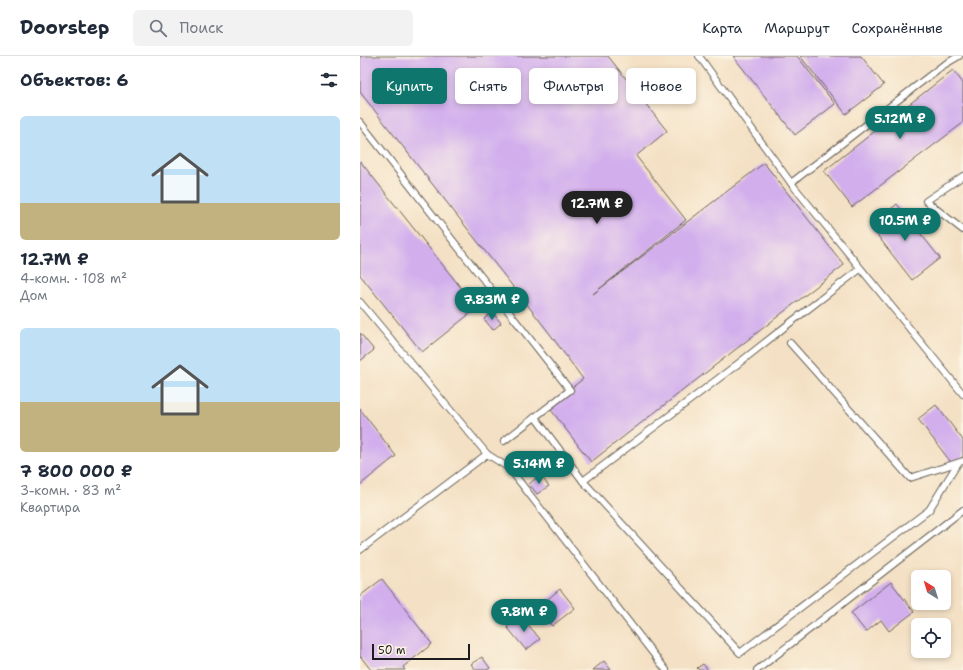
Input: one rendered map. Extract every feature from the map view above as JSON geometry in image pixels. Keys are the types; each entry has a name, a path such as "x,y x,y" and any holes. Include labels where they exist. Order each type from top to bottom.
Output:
{"lane":[{"path":"699,56 791,184 962,390"},
{"path":"791,184 942,66 959,56"},
{"path":"360,122 570,390 504,441"},
{"path":"963,176 926,201 963,230"},
{"path":"582,481 739,364 860,269"},
{"path":"360,302 487,454 509,468 666,670"},
{"path":"790,343 910,478 960,462"},
{"path":"535,417 582,481 740,653 929,510 960,462"},
{"path":"360,550 487,454"},
{"path":"757,670 963,510"}],"building":[{"path":"360,56 608,56 617,68 529,68 529,104 618,104 618,69 626,79 626,104 646,104 667,131 636,156 686,220 593,294 764,163 844,265 591,462 548,406 583,379 547,330 360,92"},
{"path":"733,56 797,56 835,104 795,135"},
{"path":"800,56 861,56 884,85 846,114"},
{"path":"953,70 963,83 963,123 852,207 824,171"},
{"path":"360,161 477,308 422,352 360,275"},
{"path":"897,204 940,258 912,280 870,226"},
{"path":"492,312 501,323 493,330 484,319"},
{"path":"360,333 374,350 360,361"},
{"path":"936,405 963,440 963,457 953,465 918,419"},
{"path":"360,409 396,456 360,485"},
{"path":"540,475 549,486 537,494 529,484"},
{"path":"382,579 432,644 403,667 405,670 371,670 361,657 360,658 360,596"},
{"path":"891,582 914,612 889,631 881,620 866,632 851,613"},
{"path":"560,589 575,608 552,626 537,608"},
{"path":"521,616 540,639 526,650 507,627"},
{"path":"482,657 490,668 487,670 476,670 471,664"},
{"path":"604,661 611,670 593,670"},
{"path":"703,664 708,670 699,670 697,668"}]}
